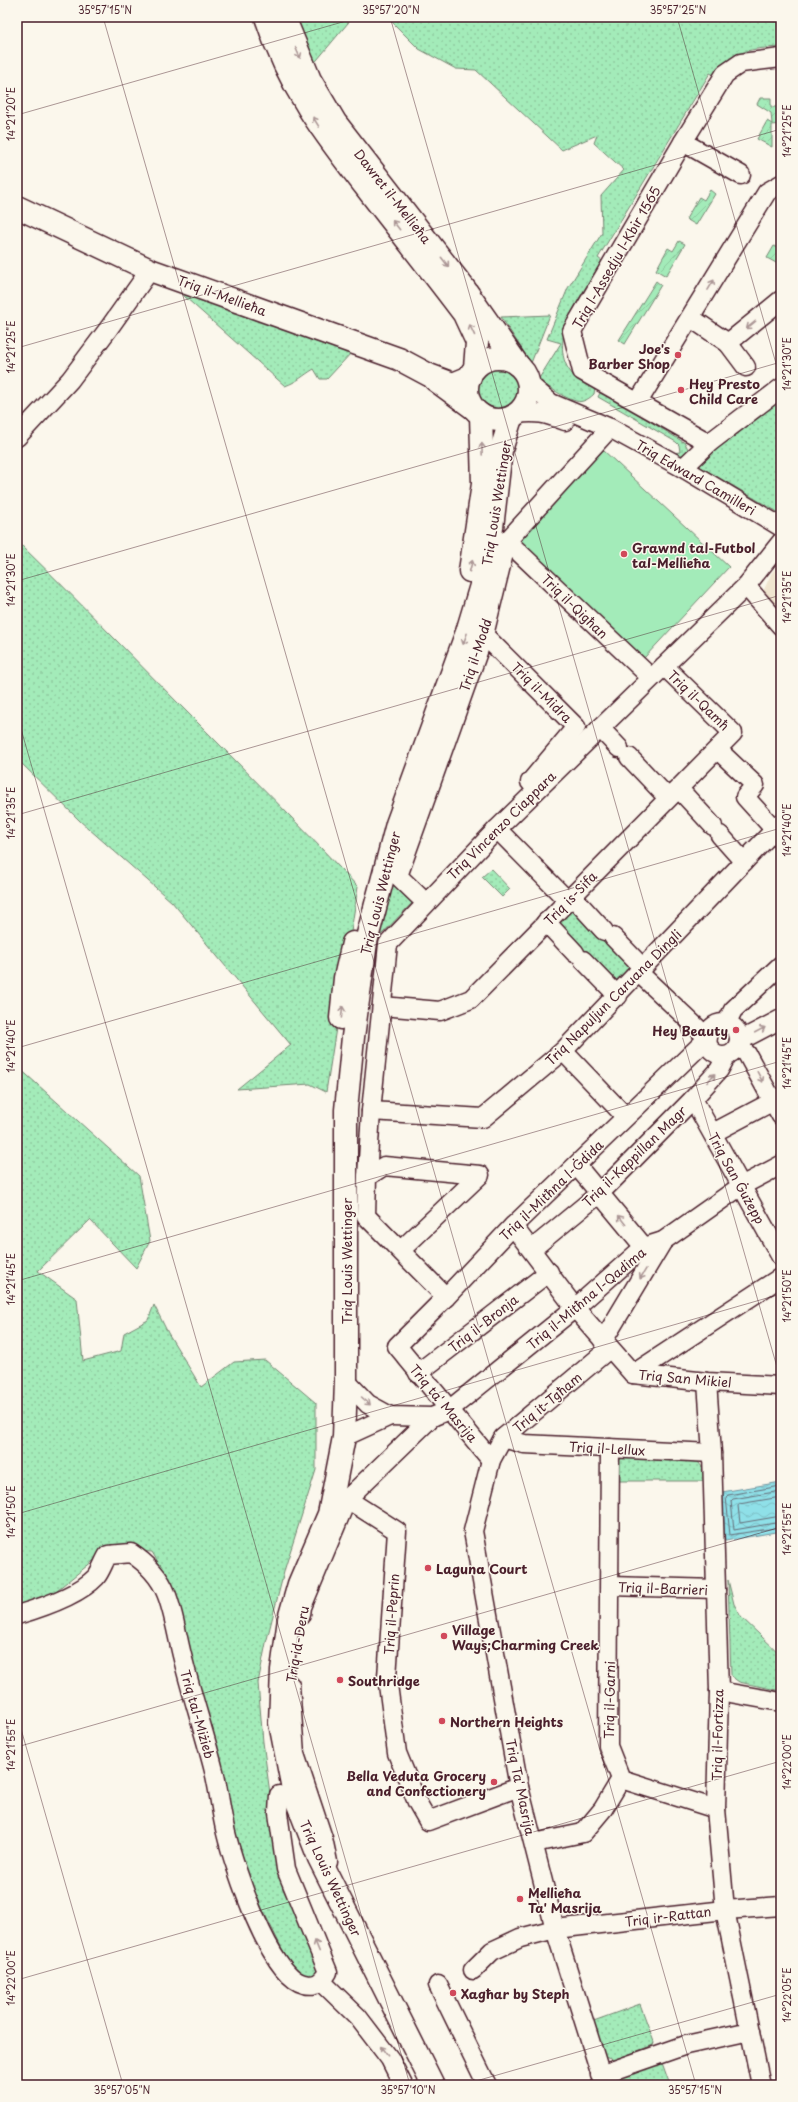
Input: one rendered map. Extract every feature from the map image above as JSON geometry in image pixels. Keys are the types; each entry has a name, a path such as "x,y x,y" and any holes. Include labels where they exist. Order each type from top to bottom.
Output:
{"main road":[{"name":"Dawret il-Mellieħa","path":"266,17 274,44 294,85 321,130 464,314 477,342 472,372"},
{"name":"Dawret il-Mellieħa","path":"284,17 310,80 336,122 464,288 523,374"},
{"name":"Triq il-Mellieħa","path":"17,207 150,270 399,359 429,376 477,411"},
{"path":"497,358 507,359 523,374 529,396 524,406 514,416 495,420 477,411 468,398 467,385 472,372 485,360 497,358"},
{"name":"Triq il-Mellieħa","path":"429,376 453,384 472,372"},
{"name":"Triq Louis Wettinger","path":"418,2085 294,1833 279,1795 270,1745 267,1703 272,1644 288,1584 314,1511 330,1452 332,1410 333,1109 345,978 364,889 387,817 460,608 473,558 483,484 477,411"},
{"name":"Triq Louis Wettinger","path":"433,2085 319,1858 294,1794 280,1723 282,1670 289,1619 299,1584 329,1514 344,1437 346,1381 346,1110 353,1037 366,942 397,824 467,632 488,562 501,450 514,416"}],"street":[{"name":"Triq l-Assedju l-Kbir 1565","path":"709,443 582,371 572,331 682,142 725,74 741,63 781,58"},
{"path":"682,142 741,175"},
{"path":"638,402 767,192 781,184"},
{"path":"17,437 70,380 150,270"},
{"path":"728,343 781,300"},
{"path":"691,318 728,343 746,367"},
{"name":"Triq Edward Camilleri","path":"523,374 551,403 610,428 683,468 781,527"},
{"path":"683,468 709,443 781,388"},
{"path":"514,416 533,412 544,413 588,430 610,428"},
{"name":"Triq il-Modd","path":"426,903 398,876 484,635 507,541 610,428"},
{"name":"Triq il-Qigħan","path":"507,541 644,671"},
{"name":"Triq Vincenzo Ciappara","path":"446,1297 366,1216 371,1111 388,944 497,829 746,586 781,542"},
{"path":"746,586 781,626"},
{"name":"Triq il-Midra","path":"484,635 576,727 524,789"},
{"name":"Triq il-Qamħ","path":"664,666 733,733"},
{"path":"600,728 624,753 716,830 744,862"},
{"name":"Triq is-Sifa","path":"382,1006 440,1011 471,999 718,750 733,733"},
{"name":"Triq il-Qamħ","path":"718,750 755,785 744,797 778,826"},
{"name":"Triq Napuljun Caruana Dingli","path":"371,1111 483,1118 563,1051 618,996 778,826"},
{"path":"497,829 608,934 708,1038"},
{"path":"546,922 618,996"},
{"path":"726,1024 734,1010 781,965"},
{"path":"734,1047 734,1028 726,1024 716,1026 712,1029 708,1038 708,1043 713,1051 722,1055 781,1019"},
{"name":"Triq il-Mitħna l-Ġdida","path":"397,1346 513,1226 577,1166 625,1116 708,1038"},
{"path":"713,1133 778,1105 747,1054 734,1047"},
{"name":"Triq il-Kappillan Magr","path":"532,1249 600,1193 693,1099 719,1070 734,1047"},
{"path":"563,1051 625,1116"},
{"name":"Triq San Ġużepp","path":"693,1099 781,1257"},
{"name":"Triq il-Mitħna l-Qadima","path":"344,1437 390,1416 432,1417 449,1410 575,1308 644,1247 663,1241 741,1186 781,1165"},
{"path":"367,1177 384,1166 480,1175 401,1250"},
{"path":"577,1166 644,1247"},
{"name":"Triq San Mikiel","path":"513,1226 532,1249 575,1308 633,1374 707,1382 781,1386"},
{"name":"Triq it-Tgħam","path":"491,1460 503,1438 606,1345 663,1241"},
{"name":"Triq il-Bronja","path":"418,1373 549,1272"},
{"path":"633,1374 781,1277"},
{"name":"Triq ta' Masrija","path":"397,1346 491,1460"},
{"name":"Triq il-Mitħna l-Qadima","path":"346,1381 368,1404 390,1416"},
{"name":"Triq il-Fortizza","path":"707,1382 712,1453 719,1691 716,1809 725,1910 761,2085"},
{"name":"Triq id-Deru","path":"333,1885 323,1838 295,1754 289,1680 302,1607 347,1499 432,1417"},
{"name":"Triq il-Lellux","path":"503,1438 524,1444 712,1453"},
{"name":"Triq il-Garni","path":"610,1448 608,1746 621,1779"},
{"name":"Triq Ta' Masrija","path":"491,1460 474,1531 519,1787 555,1929 602,2080"},
{"name":"Triq il-Peprin","path":"347,1499 397,1531 387,1677 397,1753 417,1802 428,1821 519,1787"},
{"name":"Triq tal-Miżieb","path":"17,1615 48,1606 74,1593 96,1577 108,1555 131,1553 149,1565 166,1593 197,1714 214,1771 226,1833 238,1875 254,1915 270,1949 286,1974 296,1983 312,1986 322,1982"},
{"name":"Triq il-Barrieri","path":"610,1586 716,1589"},
{"path":"719,1691 781,1702"},
{"path":"534,1843 583,1833 603,1809 621,1779 716,1809"},
{"path":"279,1795 278,1813 286,1869 328,1972 322,1982 358,2017 390,2060 404,2085"},
{"name":"Triq ir-Rattan","path":"474,1970 492,1951 520,1938 555,1929 725,1910 781,1906"},
{"path":"438,1985 487,2085"},
{"path":"602,2080 686,2045 750,2031"}],"shaded area":[{"path":"781,561 781,610 763,592 771,574"}],"green space":[{"path":"293,17 353,17 312,66"},
{"path":"387,17 781,17 781,47 744,52 737,55 722,66 714,75 710,73 598,258 602,261 577,302 570,317 564,333 562,348 565,363 574,376 595,388 594,394 586,400 579,401 567,398 538,380 561,343 547,339 568,288 602,233 601,196 624,170 594,143 597,135 562,150 476,70 456,69 419,49"},
{"path":"760,98 771,98 771,107 781,107 781,124 772,125 772,147 757,139 767,121 772,124 771,113 757,104"},
{"path":"710,190 715,194 696,225 686,219 699,197 704,200"},
{"path":"679,241 685,244 666,276 656,270 668,248 673,251"},
{"path":"781,243 781,258 778,264 767,258 774,246 778,248"},
{"path":"656,281 661,285 625,344 619,340"},
{"path":"176,289 339,346 342,351 352,352 327,379 320,379 314,369 285,386"},
{"path":"550,315 531,363 501,317"},
{"path":"502,365 506,366 516,375 519,379 519,397 510,407 502,411 492,411 484,407 475,397 474,383 478,375 488,366"},
{"path":"601,391 685,443 688,449 685,454 678,456 672,453 680,452 679,445 676,442 598,397"},
{"path":"781,397 781,514 699,466 699,462"},
{"name":"Grawnd tal-Futbol tal-Mellieħa","path":"603,450 729,567 644,658 519,541"},
{"path":"17,541 272,797 358,887 326,1092 310,1084 237,1089 291,1045 172,902 80,821 17,759"},
{"path":"491,869 510,889 502,897 482,877"},
{"path":"390,880 416,899 379,937 380,924"},
{"path":"575,905 635,964 616,984 556,925"},
{"path":"17,1066 139,1176 150,1241 136,1268 90,1220 38,1271 77,1299 83,1361 121,1351 124,1333 148,1320 154,1305 168,1333 201,1387 234,1362 265,1360 316,1403 316,1470 285,1568 266,1643 258,1683 263,1742 283,1889 323,1972 314,1983 296,1977 252,1888 226,1799 176,1592 152,1552 108,1549 52,1594 17,1607"},
{"path":"623,1457 698,1462 703,1468 704,1481 618,1481 618,1461"},
{"path":"728,1580 734,1604 741,1617 781,1655 781,1691 739,1682 731,1676"},
{"path":"640,2004 654,2042 653,2045 614,2060 604,2057 591,2022"},
{"path":"661,2060 670,2085 614,2085 617,2077"}],"water":[{"path":"781,1482 781,1531 725,1541 722,1492"}],"place":[{"name":"Joe's Barber Shop","path":"678,355"},
{"name":"Hey Presto Child Care","path":"681,390"},
{"name":"Grawnd tal-Futbol tal-Mellieħa","path":"624,554"},
{"name":"Hey Beauty","path":"736,1030"},
{"name":"Laguna Court","path":"428,1568"},
{"name":"Village Ways;Charming Creek","path":"444,1636"},
{"name":"Southridge","path":"340,1680"},
{"name":"Northern Heights","path":"442,1721"},
{"name":"Bella Veduta Grocery and Confectionery","path":"494,1782"},
{"name":"Mellieħa Ta' Masrija","path":"520,1899"},
{"name":"Xagħar by Steph","path":"453,1993"}]}
